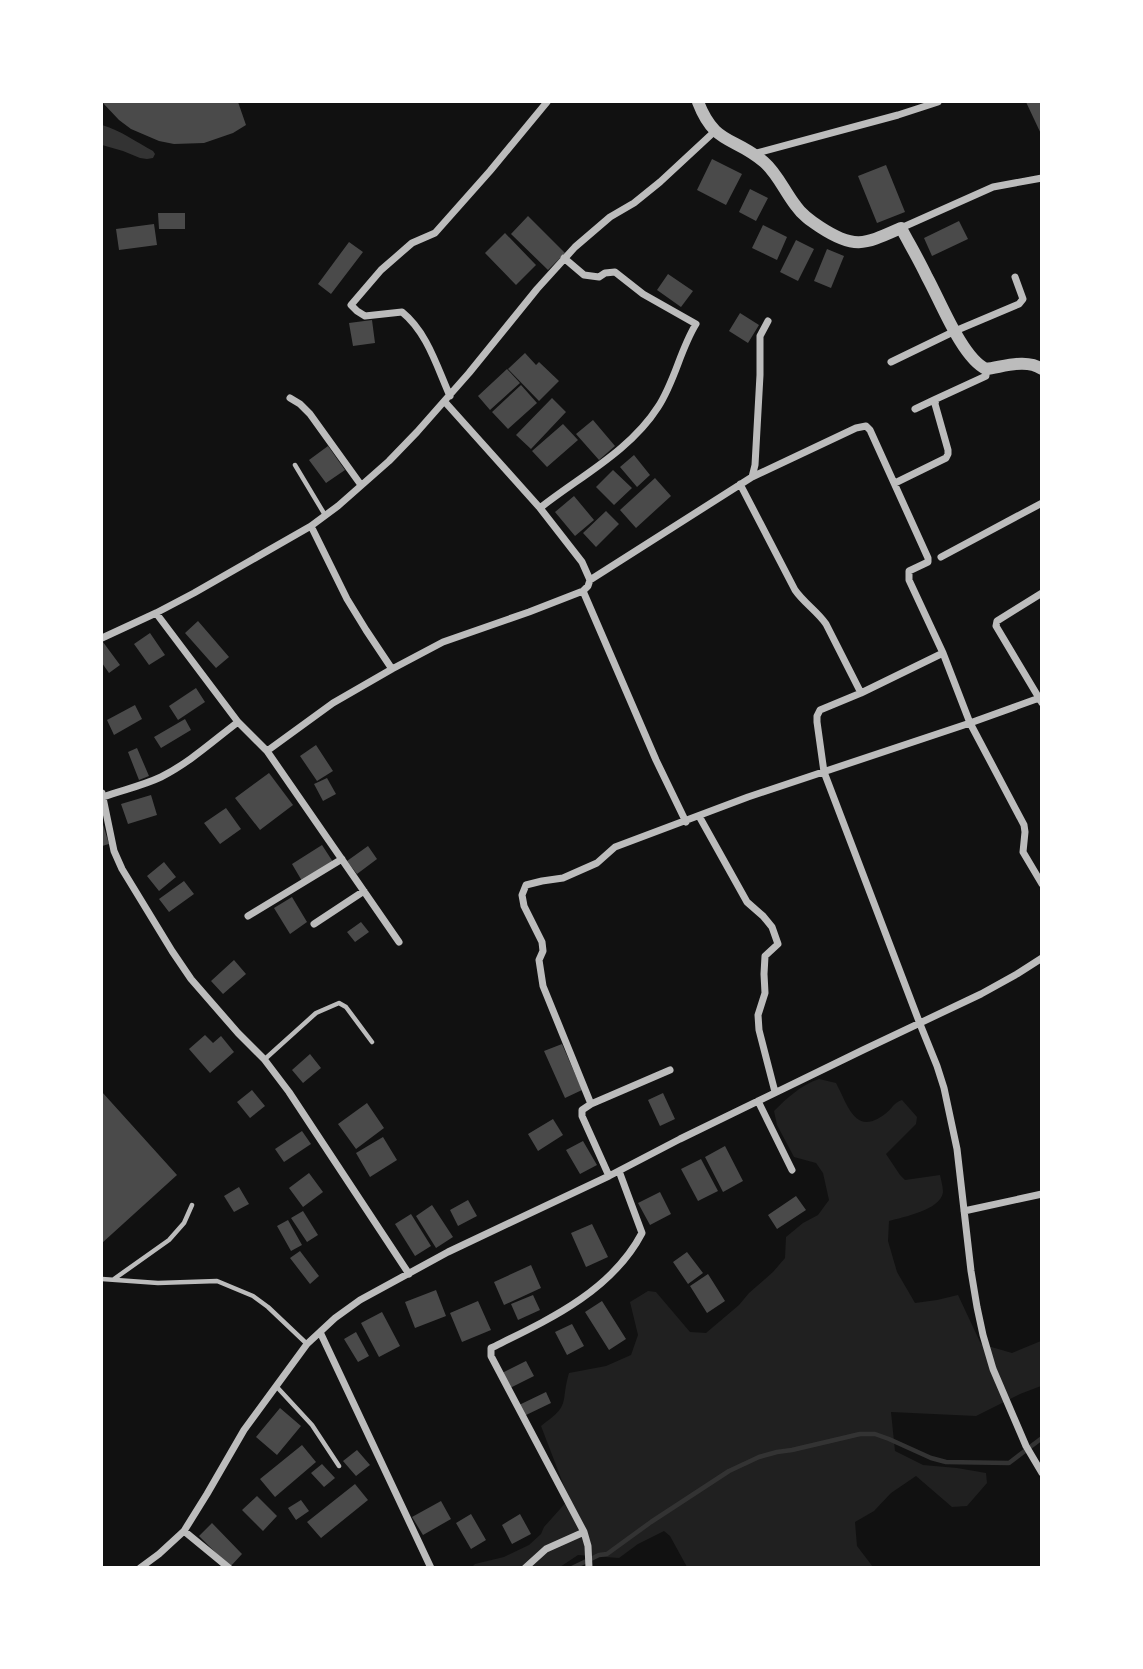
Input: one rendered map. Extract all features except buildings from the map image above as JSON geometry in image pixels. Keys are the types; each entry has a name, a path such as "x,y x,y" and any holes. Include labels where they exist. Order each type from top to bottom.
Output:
{"street":[{"path":"547,102 435,233 412,243 381,270 351,305 366,316 402,312 413,321 425,340 447,399 540,508 582,562 590,580"},
{"path":"698,102 703,115 715,131 767,165 804,215 850,243 865,242 901,228 993,187 1041,178"},
{"path":"752,154 938,102"},
{"path":"102,638 156,613 325,516 389,461 447,399 564,258 610,217 634,203 660,182 715,131"},
{"path":"901,228 973,360 986,369 1027,363 1041,369"},
{"path":"540,508 615,452 649,420 666,393 696,324 643,294 615,272 599,277 584,275 564,258"},
{"path":"891,362 1022,302 1015,277"},
{"path":"752,477 755,466 760,336 768,321"},
{"path":"915,409 986,376 986,369"},
{"path":"290,398 310,414 361,485"},
{"path":"895,483 946,458 948,454 936,399"},
{"path":"267,751 333,703 392,668 443,642 583,592 590,580 740,484 866,426 895,483 929,561 909,571 909,580 943,653 971,723 1024,825 1023,852 1041,884"},
{"path":"740,484 795,590 826,624 861,693"},
{"path":"941,557 1041,503"},
{"path":"311,526 354,610 392,668"},
{"path":"583,592 656,761 686,822"},
{"path":"591,1104 543,986 539,960 543,951 542,942 524,906 522,895 526,886 563,878 597,863 615,847 748,797 1041,699 996,626 996,623 1041,593"},
{"path":"156,613 238,722 267,751 399,942"},
{"path":"943,653 820,710 817,716 824,772 944,1088 957,1149 976,1307 993,1369 1026,1446 1041,1473"},
{"path":"238,722 161,777 142,785 102,795 114,851 144,906 191,979 264,1059 318,1134 409,1273"},
{"path":"699,817 747,902 772,927 778,944 765,956 765,993 758,1016 775,1092"},
{"path":"248,916 342,859"},
{"path":"314,924 364,891"},
{"path":"140,1567 184,1531 244,1430 307,1344 335,1318 360,1300 448,1252 981,994 1041,958"},
{"path":"609,1176 582,1116 582,1110 670,1070"},
{"path":"758,1101 792,1170"},
{"path":"589,1567 584,1532 491,1356 491,1348 536,1326 590,1294 627,1256 642,1233 619,1171"},
{"path":"964,1211 1041,1195"},
{"path":"320,1332 431,1567"},
{"path":"184,1531 229,1567"},
{"path":"524,1567 547,1549 584,1532"}],"lane":[{"path":"295,465 325,516"},
{"path":"264,1059 316,1013 340,1003 346,1007 372,1042"},
{"path":"113,1280 169,1240 184,1223 192,1205"},
{"path":"102,1279 158,1283 217,1281 253,1296 307,1344"},
{"path":"275,1386 312,1426 339,1466"}],"shaded area":[{"path":"102,125 153,151 153,158 140,158 102,145"},
{"path":"819,1079 836,1083 849,1109 859,1120 875,1120 902,1100 917,1117 916,1124 886,1154 905,1180 940,1175 943,1192 936,1204 889,1221 888,1241 897,1272 915,1303 958,1295 981,1344 1012,1353 1041,1341 1041,1386 976,1416 891,1412 895,1451 923,1465 986,1473 987,1483 967,1506 952,1507 916,1476 891,1493 874,1511 855,1522 857,1546 873,1567 687,1567 670,1536 664,1531 638,1544 619,1558 578,1555 560,1567 471,1568 475,1564 504,1557 529,1545 569,1499 541,1426 561,1408 569,1373 606,1366 631,1355 638,1335 630,1302 648,1291 656,1292 690,1332 706,1333 773,1272 785,1258 786,1237 818,1215 829,1200 823,1173 816,1163 794,1157 777,1125 774,1111 800,1088"}],"waterway":[{"path":"572,1568 607,1554 729,1471 777,1452 860,1434 875,1434 946,1462 1009,1463 1042,1438"}]}
